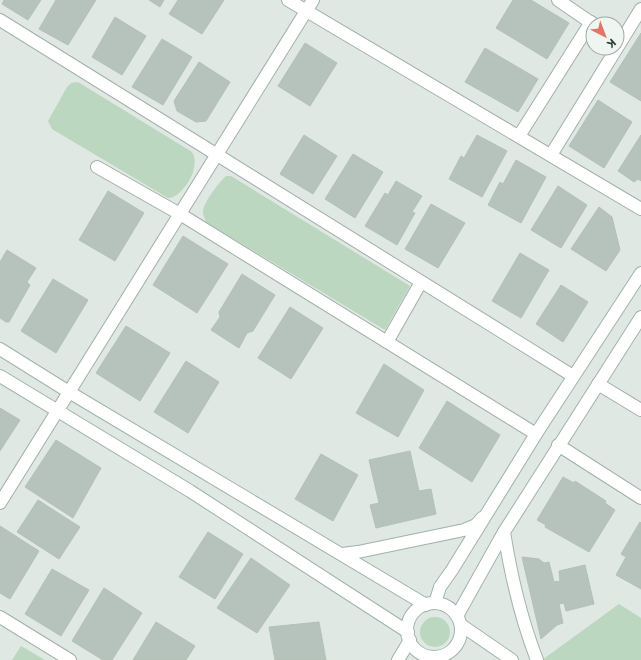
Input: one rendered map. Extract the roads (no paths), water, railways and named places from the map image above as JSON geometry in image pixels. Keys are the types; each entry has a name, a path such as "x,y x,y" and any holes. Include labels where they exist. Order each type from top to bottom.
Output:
{"street":[{"path":"288,0 641,209"},
{"path":"0,503 313,0"},
{"path":"558,0 585,18"},
{"path":"625,32 641,9"},
{"path":"0,20 573,376"},
{"path":"519,136 585,34"},
{"path":"551,155 610,56"},
{"path":"97,167 180,214 536,434"},
{"path":"641,273 536,434 490,510 440,587 431,604 418,609 412,615 409,623 409,636 414,648 421,653 437,658 453,649 458,642 461,634 459,620 504,532 558,445 641,317"},
{"path":"387,342 421,282"},
{"path":"0,348 69,392 342,554 431,604 444,605 452,610 459,620 512,660"},
{"path":"0,376 190,490 409,636"},
{"path":"598,384 641,410"},
{"path":"558,445 641,498"},
{"path":"342,554 365,551 464,530 476,525 490,510"},
{"path":"504,532 510,570 529,639 537,660"},
{"path":"0,617 70,660"},
{"path":"398,660 409,636"}]}
